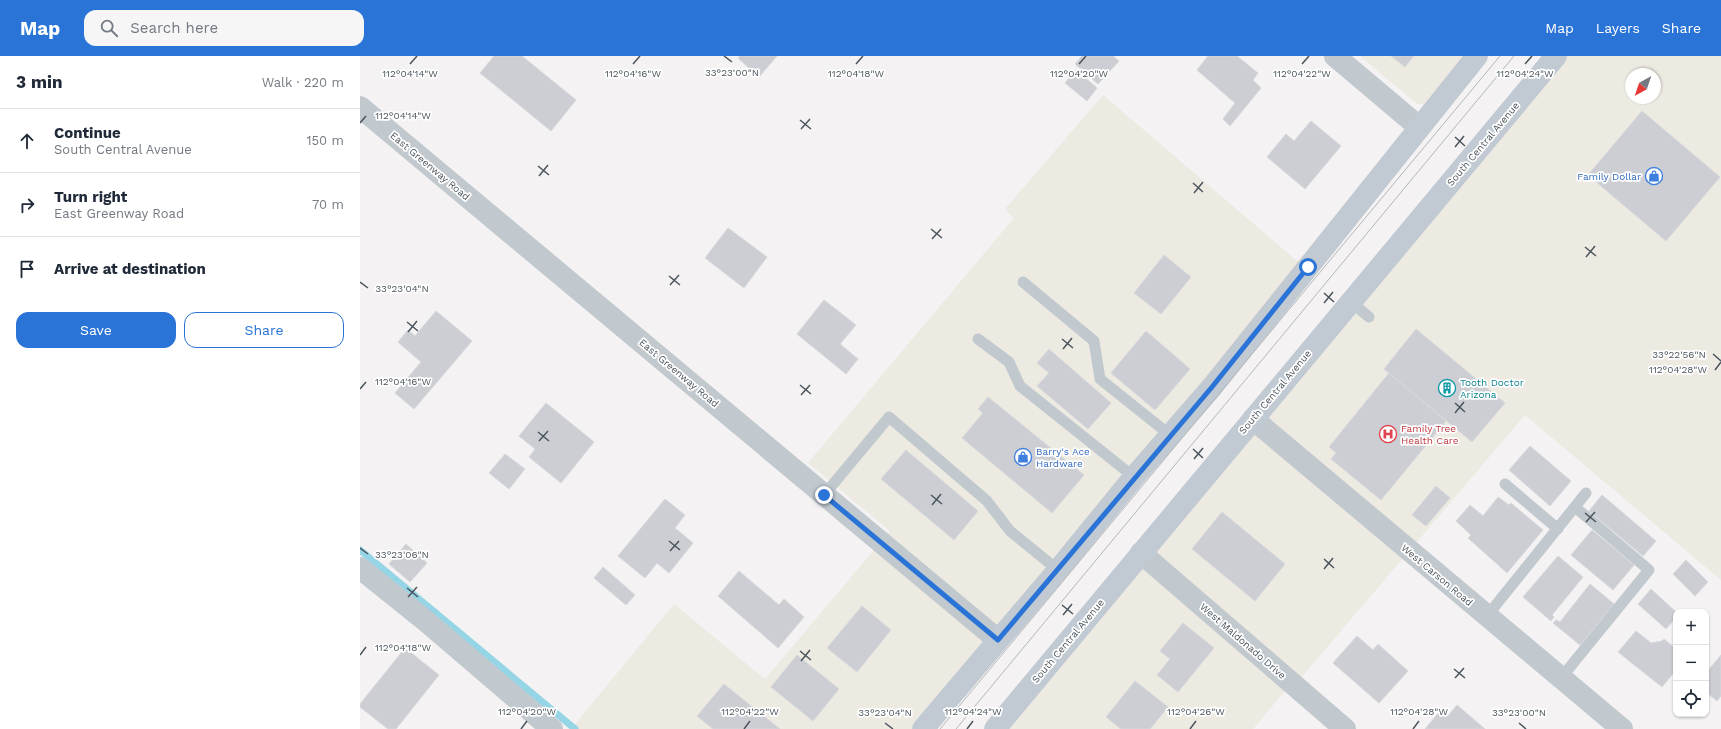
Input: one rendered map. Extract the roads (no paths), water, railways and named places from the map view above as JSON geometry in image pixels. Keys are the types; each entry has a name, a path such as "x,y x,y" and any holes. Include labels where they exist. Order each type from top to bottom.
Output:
{"main road":[{"path":"923,729 1216,381 1477,56"},
{"name":"South Central Avenue","path":"1000,727 1141,553 1556,56"}],"street":[{"path":"1335,56 1419,127"},
{"name":"East Greenway Road","path":"360,107 998,640"},
{"name":"West Carson Road","path":"1253,419 1622,729"},
{"name":"West Maldonado Drive","path":"1141,553 1345,729"},
{"path":"360,568 427,622 552,729"}],"lane":[{"path":"1023,282 1094,341 1100,379 1170,435"},
{"path":"1350,302 1369,317"},
{"path":"978,339 1009,362 1020,386 1134,477"},
{"path":"824,495 889,417 987,501 1010,530 1058,570"},
{"path":"1505,484 1558,529"},
{"path":"1487,616 1586,494"},
{"path":"1561,678 1649,570 1575,507"}],"waterway":[{"path":"360,550 575,729"}],"tram line":[{"path":"940,729 1500,56"},
{"path":"956,729 1514,56"}],"place":[{"name":"Family Dollar","path":"1654,176"},
{"name":"Tooth Doctor Arizona","path":"1447,388"},
{"name":"Family Tree Health Care","path":"1388,434"},
{"name":"Barry's Ace Hardware","path":"1023,457"}]}
